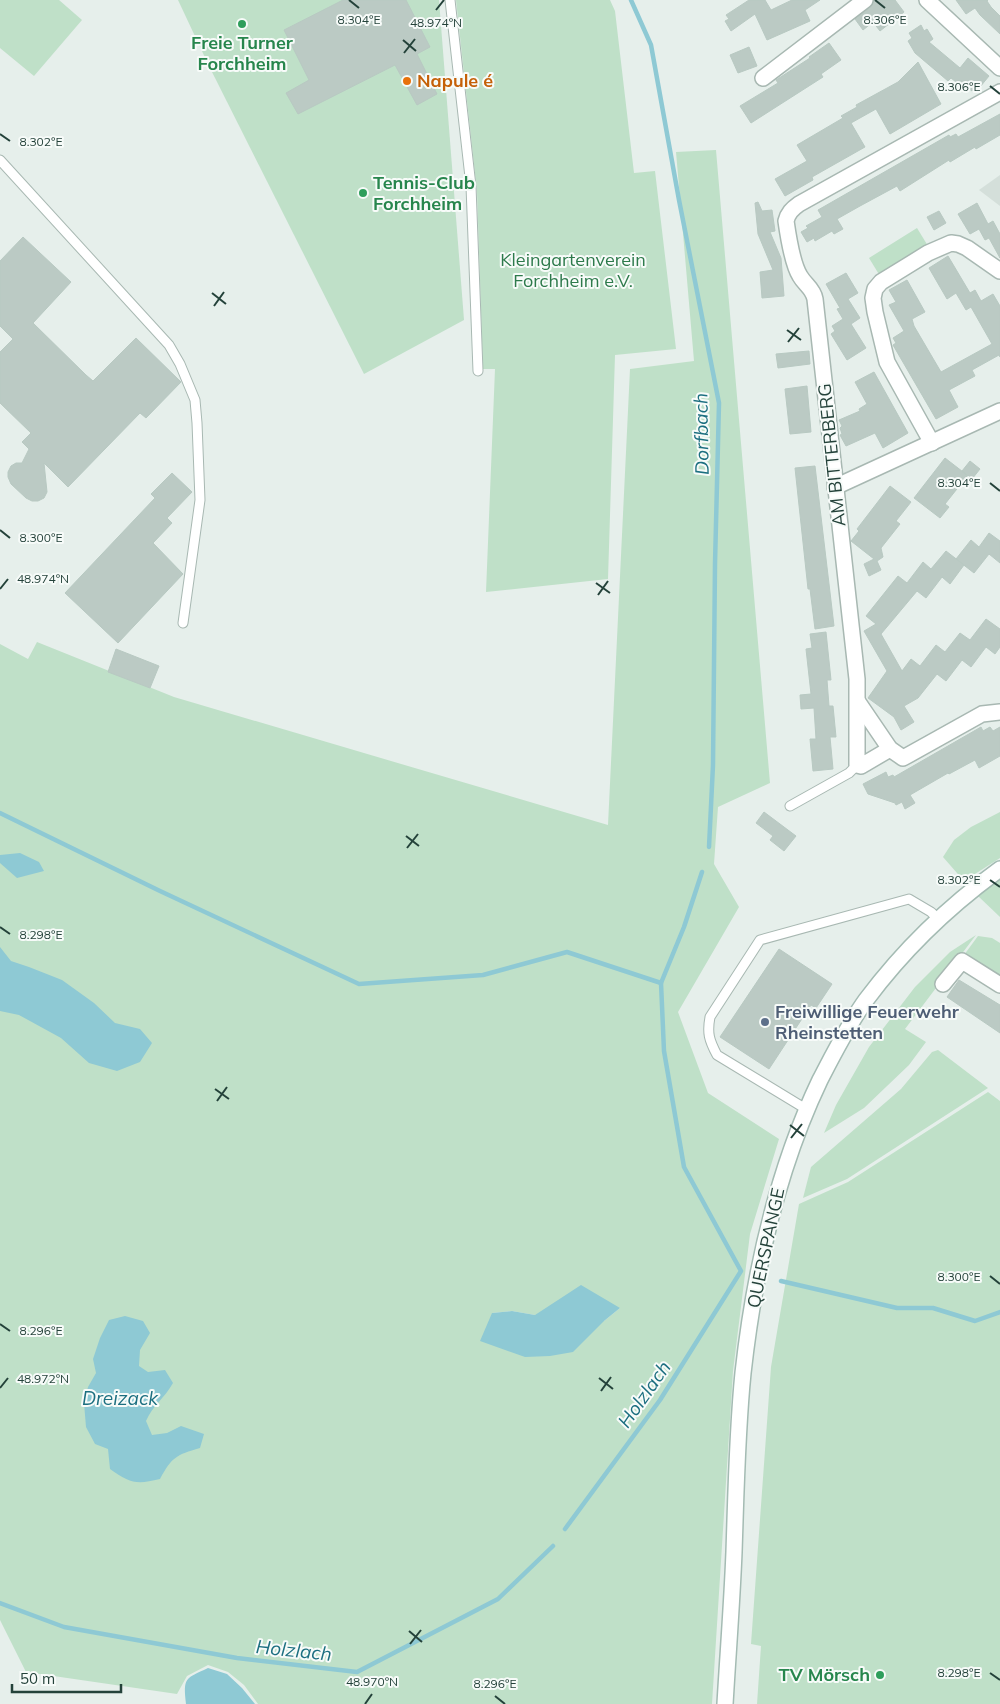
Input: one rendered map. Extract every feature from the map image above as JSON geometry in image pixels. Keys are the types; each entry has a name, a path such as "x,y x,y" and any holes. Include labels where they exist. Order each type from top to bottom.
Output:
{"street":[{"path":"763,78 865,0"},
{"path":"927,0 1000,68"},
{"name":"AM BITTERBERG","path":"858,765 856,759 858,702 815,299 811,287 803,280 797,269 787,229 788,215 799,204 1000,92"},
{"path":"932,443 887,362 875,312 873,298 875,289 881,282 928,253 951,243 966,248 1000,271"},
{"path":"835,487 1000,411"},
{"name":"AM BITTERBERG","path":"858,702 890,749"},
{"path":"858,765 861,766 890,749 903,758 982,714 1000,712"},
{"name":"QUERSPANGE","path":"725,1704 743,1373 767,1232 784,1170 806,1110 833,1055 865,1002 907,950 938,919 968,892 1000,869"},
{"path":"943,984 962,961 1000,985"}],"lane":[{"path":"450,0 471,186 478,370"},
{"path":"0,160 168,345 180,364 195,400 200,500 183,623"},
{"path":"790,806 849,773 858,765"},
{"path":"806,1110 717,1055 711,1044 708,1030 710,1017 760,940 909,898 938,919"}],"shaded area":[{"path":"1000,175 1000,206 979,190"}],"green space":[{"path":"0,0 59,0 82,20 34,76 0,48"},
{"name":"Tennis-Club Forchheim","path":"178,0 439,0 464,320 364,374 209,66"},
{"name":"Kleingartenverein Forchheim e.V.","path":"456,0 610,0 615,11 634,173 655,171 676,349 615,355 608,579 486,592 495,369 483,369 477,192"},
{"path":"716,150 770,783 718,807 714,864 739,907 678,1012 708,1093 779,1139 750,1234 733,1371 712,1704 258,1704 244,1685 228,1672 208,1665 187,1676 177,1694 26,1672 0,1620 0,644 28,659 37,642 174,697 608,825 630,369 694,361 676,152","holes":["620,1308 604,1321 492,1313 512,1311 535,1315"]},
{"path":"917,228 928,246 880,276 869,258"},
{"path":"1000,812 1000,858 964,881 943,857 954,840 971,827"},
{"path":"1000,878 1000,917 978,896"},
{"path":"976,935 905,1029 926,1042 909,1065 864,1108 824,1133 836,1105 869,1047 915,987 950,952"},
{"path":"978,936 992,938 1000,943 1000,977 964,955"},
{"path":"938,1050 988,1088 847,1179 803,1198 811,1167 901,1089 932,1052"},
{"path":"988,1092 1000,1101 1000,1704 757,1704 761,1646 751,1644 771,1367 799,1204 848,1182"}],"water":[{"path":"20,853 39,862 44,871 17,878 0,863 0,855"},
{"path":"0,947 11,961 62,980 94,1003 115,1023 140,1029 152,1043 140,1062 117,1071 89,1063 61,1038 19,1015 0,1011"},
{"path":"581,1285 620,1308 573,1352 550,1356 525,1357 480,1341 492,1313 512,1311 535,1315"},
{"name":"Dreizack","path":"125,1316 143,1321 150,1333 140,1350 139,1366 148,1372 165,1370 173,1383 146,1421 152,1435 167,1433 181,1426 204,1434 200,1448 180,1455 172,1461 160,1479 145,1482 128,1480 110,1469 108,1449 95,1444 86,1427 84,1403 88,1387 96,1373 93,1359 100,1338 109,1320"},
{"path":"208,1668 227,1674 255,1704 186,1704 185,1689 187,1680 194,1674"}],"building":[{"path":"343,0 406,0 430,47 417,54 437,94 417,105 395,65 298,114 286,93 309,80 284,30"},
{"path":"749,0 765,0 771,10 792,0 820,0 805,10 810,21 767,40 755,14 731,31 725,21 729,19 726,15"},
{"path":"874,0 895,0 904,12 880,31 873,22 863,30 855,19 871,7"},
{"path":"956,0 988,0 991,7 1000,16 1000,34 975,8 966,14"},
{"path":"921,25 924,31 927,29 933,39 929,42 960,68 968,58 989,76 980,87 977,85 972,91 967,87 965,89 951,78 948,81 915,53 908,41 912,38 909,33"},
{"path":"829,43 841,60 821,74 823,77 751,123 740,106 778,83 776,80"},
{"path":"749,47 757,66 738,73 730,55"},
{"path":"918,62 941,104 890,134 876,109 851,123 865,147 812,177 813,180 785,196 775,179 807,161 797,145 843,118 841,116 857,107 856,105 898,82"},
{"path":"1000,114 1000,135 950,162 949,160 900,191 897,186 837,219 843,229 834,234 832,231 815,241 814,238 807,242 801,232 808,228 806,226 822,217 818,210 949,135 950,137 956,134 958,137"},
{"path":"758,202 762,211 772,210 775,231 770,232 781,258 784,296 762,298 760,272 773,270 758,234 755,203"},
{"path":"977,203 988,224 993,221 1000,234 1000,258 989,238 985,240 979,229 970,234 958,214"},
{"path":"939,211 946,223 934,230 927,217"},
{"path":"23,237 71,282 33,323 86,375 93,381 136,338 181,382 146,418 140,413 68,487 44,463 47,492 44,498 38,501 26,498 11,484 8,477 11,466 16,463 22,463 29,449 22,442 31,433 0,403 0,352 13,339 0,326 0,261"},
{"path":"948,256 970,293 975,290 981,301 993,294 1000,306 1000,357 999,355 972,370 975,376 949,390 958,407 936,419 893,345 896,343 893,338 904,331 889,305 896,302 889,290 907,280 925,312 912,319 914,326 941,372 992,344 971,307 966,310 956,293 947,299 929,268"},
{"path":"846,273 858,293 848,299 860,318 851,324 866,348 847,360 831,334 835,331 832,326 843,319 837,309 840,308 826,284"},
{"path":"809,351 810,364 778,368 776,354"},
{"path":"874,372 908,433 883,448 875,433 846,446 840,435 842,434 840,428 842,426 839,420 860,411 859,409 867,404 855,382"},
{"path":"807,386 811,432 790,434 785,389"},
{"path":"945,458 967,475 962,471 970,461 980,469 972,479 968,475 945,504 949,507 940,518 914,498"},
{"path":"815,466 834,626 815,629 810,589 808,589 795,468"},
{"path":"172,473 192,492 167,518 172,523 153,543 183,574 118,643 65,593 155,498 151,494"},
{"path":"890,486 911,502 896,521 900,524 881,548 883,557 877,561 881,570 869,576 864,564 874,559 851,541 859,531 857,529"},
{"path":"989,533 1000,541 1000,563 989,554 974,573 956,559 971,540 979,547"},
{"path":"946,551 964,565 950,584 942,577 926,598 917,591 881,634 902,671 911,659 920,666 936,645 945,652 960,633 970,640 986,619 1000,629 1000,647 995,654 986,647 971,667 962,660 946,681 937,674 918,698 904,706 914,722 901,730 894,717 868,698 887,671 864,631 876,624 866,616 898,576 907,583 923,562 931,569"},
{"path":"826,632 831,680 827,680 829,706 833,706 836,737 830,737 833,769 813,771 810,739 816,739 814,708 801,709 800,695 811,694 806,649 812,648 810,634"},
{"path":"116,649 159,666 150,688 108,672"},
{"path":"981,727 983,731 990,727 993,731 1000,727 1000,756 979,768 975,760 948,773 910,795 915,803 905,809 902,802 896,805 868,794 863,784 886,772 888,777 893,775 894,777"},
{"path":"764,812 796,836 784,851 770,840 773,836 756,823"},
{"name":"Freiwillige Feuerwehr Rheinstetten","path":"779,949 832,984 816,1008 811,1005 769,1069 720,1037"},
{"path":"959,980 1000,1005 1000,1033 947,997"}],"waterway":[{"name":"Dorfbach","path":"631,0 651,45 719,403 713,765 709,847"},
{"path":"0,813 160,891 359,984 483,975 567,952 661,983"},
{"path":"565,1529 660,1400 741,1271 684,1167 664,1051 661,983 684,927 702,872"},
{"path":"781,1281 897,1308 933,1308 975,1321 1000,1312"},
{"name":"Holzlach","path":"0,1603 64,1627 237,1658 357,1672 498,1599 553,1546"}],"place":[{"name":"Freie Turner Forchheim","path":"242,24"},
{"name":"Napule é","path":"407,81"},
{"name":"Tennis-Club Forchheim","path":"363,193"},
{"name":"Freiwillige Feuerwehr Rheinstetten","path":"765,1022"},
{"name":"TV Mörsch","path":"880,1675"}]}
